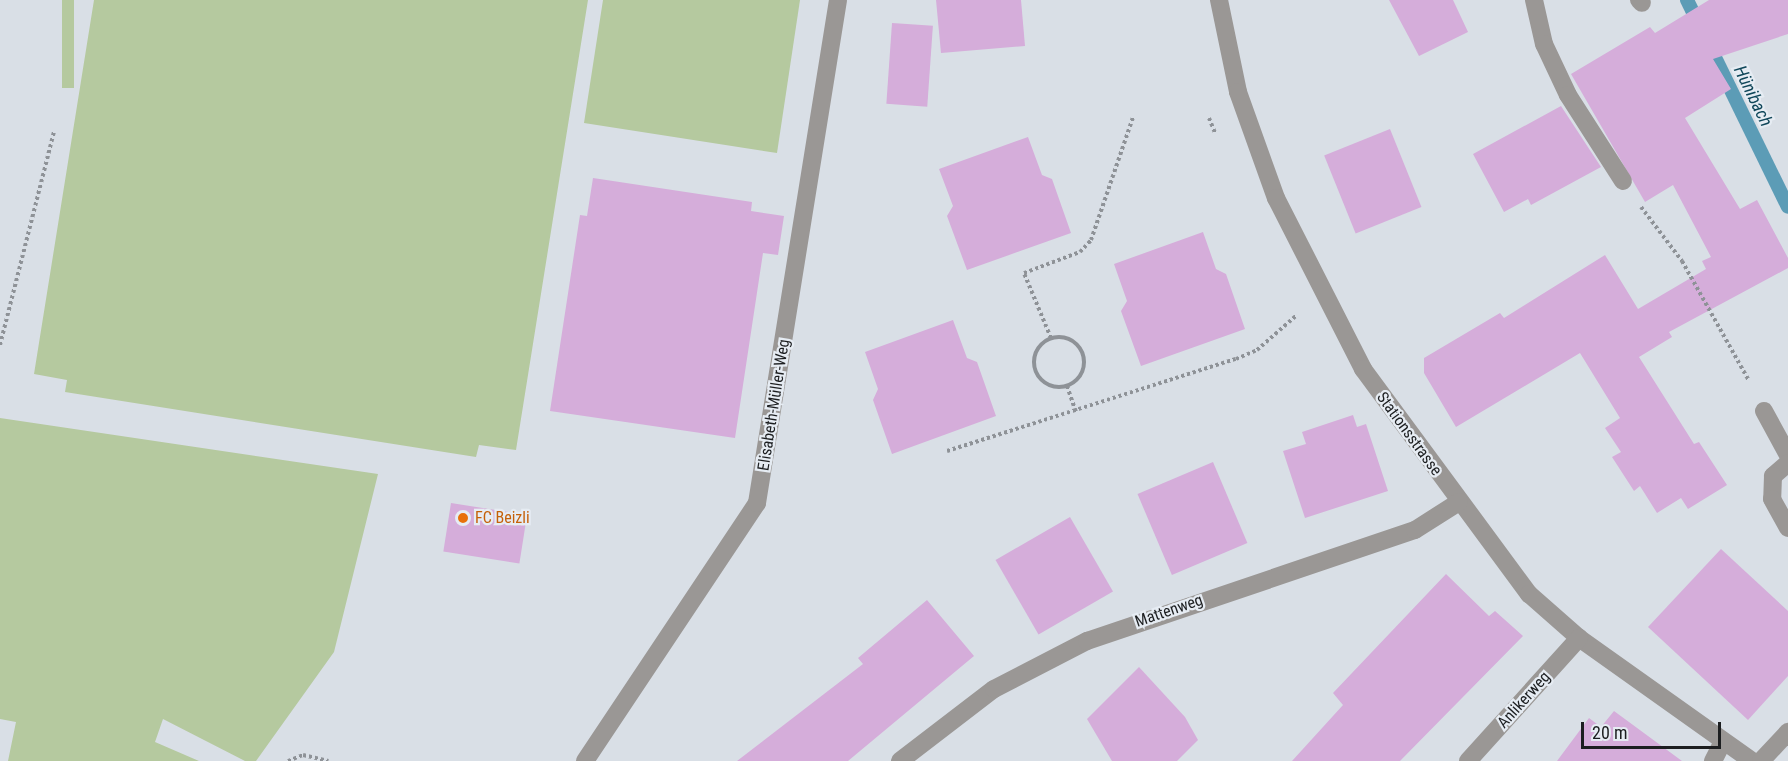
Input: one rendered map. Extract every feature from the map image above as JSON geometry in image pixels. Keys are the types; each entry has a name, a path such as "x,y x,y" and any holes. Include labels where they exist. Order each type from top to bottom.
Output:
{"street":[{"name":"Elisabeth-Müller-Weg","path":"585,761 757,503 838,0"},
{"name":"Stationsstrasse","path":"1219,0 1247,122 1276,198 1323,298 1363,369 1529,594 1579,638 1752,761"},
{"path":"1534,0 1544,44 1563,85 1623,181"},
{"path":"1764,411 1788,454"},
{"path":"1788,463 1773,476 1772,499 1788,528"},
{"name":"Mattenweg","path":"900,761 994,689 1087,641 1415,530 1459,502"},
{"name":"Anlikerweg","path":"1468,761 1579,638"},
{"path":"1761,761 1788,732"},
{"path":"1713,761 1724,741"}],"path":[{"path":"1052,338 1024,273 1080,252 1091,240 1133,117"},
{"path":"0,345 54,132"},
{"path":"1623,181 1682,261 1764,411"},
{"path":"947,451 1076,412 1257,350 1323,298"},
{"path":"1052,338 1073,341 1084,360 1082,372 1067,386 1055,387 1037,375 1035,353 1052,338"},
{"path":"1067,386 1076,412"},
{"path":"288,761 303,755 328,761"}],"green space":[{"path":"62,0 74,0 74,88 62,88"},
{"path":"94,0 588,0 516,450 479,445 476,457 65,392 67,380 34,374"},
{"path":"603,0 800,0 777,153 584,123"},
{"path":"0,418 378,474 334,652 256,761 245,761 163,719 155,742 199,761 8,761 16,722 0,719"}],"building":[{"path":"936,0 1021,0 1025,46 941,53"},
{"path":"1389,0 1453,0 1468,32 1419,56"},
{"path":"1709,0 1788,0 1788,34 1713,59 1731,89 1685,118 1740,209 1757,200 1788,258 1788,268 1669,332 1672,337 1639,357 1694,444 1699,442 1727,485 1688,509 1681,498 1657,513 1640,486 1634,491 1612,457 1621,452 1605,428 1620,418 1580,353 1456,427 1424,373 1424,358 1500,313 1504,318 1605,255 1638,309 1706,269 1702,261 1711,257 1673,185 1645,202 1571,74 1650,27 1655,33"},
{"path":"892,23 933,26 927,107 886,104"},
{"path":"1561,106 1601,167 1531,205 1528,199 1504,212 1473,154"},
{"path":"1390,129 1421,207 1356,233 1324,156"},
{"path":"1028,137 1042,175 1052,179 1071,233 967,270 947,216 953,206 939,169"},
{"path":"593,178 752,202 751,211 784,216 778,255 763,253 735,438 550,411 580,215 587,216"},
{"path":"1203,232 1216,269 1226,274 1245,329 1141,366 1121,311 1127,301 1114,264"},
{"path":"953,320 967,358 977,362 996,416 892,454 873,400 878,389 865,352"},
{"path":"1353,415 1357,427 1366,424 1388,491 1305,518 1283,451 1306,444 1302,432"},
{"path":"1213,462 1247,543 1172,575 1138,494"},
{"path":"451,503 527,515 519,563 443,551"},
{"path":"1070,517 1113,591 1039,634 996,560"},
{"path":"1721,549 1788,611 1788,676 1748,720 1648,627"},
{"path":"1446,574 1489,616 1495,611 1523,636 1400,761 1292,761 1343,705 1333,693"},
{"path":"927,600 974,656 848,761 737,761 863,664 858,658"},
{"path":"1139,667 1185,717 1198,740 1177,761 1112,761 1087,719"},
{"path":"1614,711 1682,761 1557,761 1589,718 1601,727"}],"waterway":[{"name":"Hünibach","path":"1687,0 1788,207"}],"place":[{"name":"FC Beizli","path":"463,518"}]}
